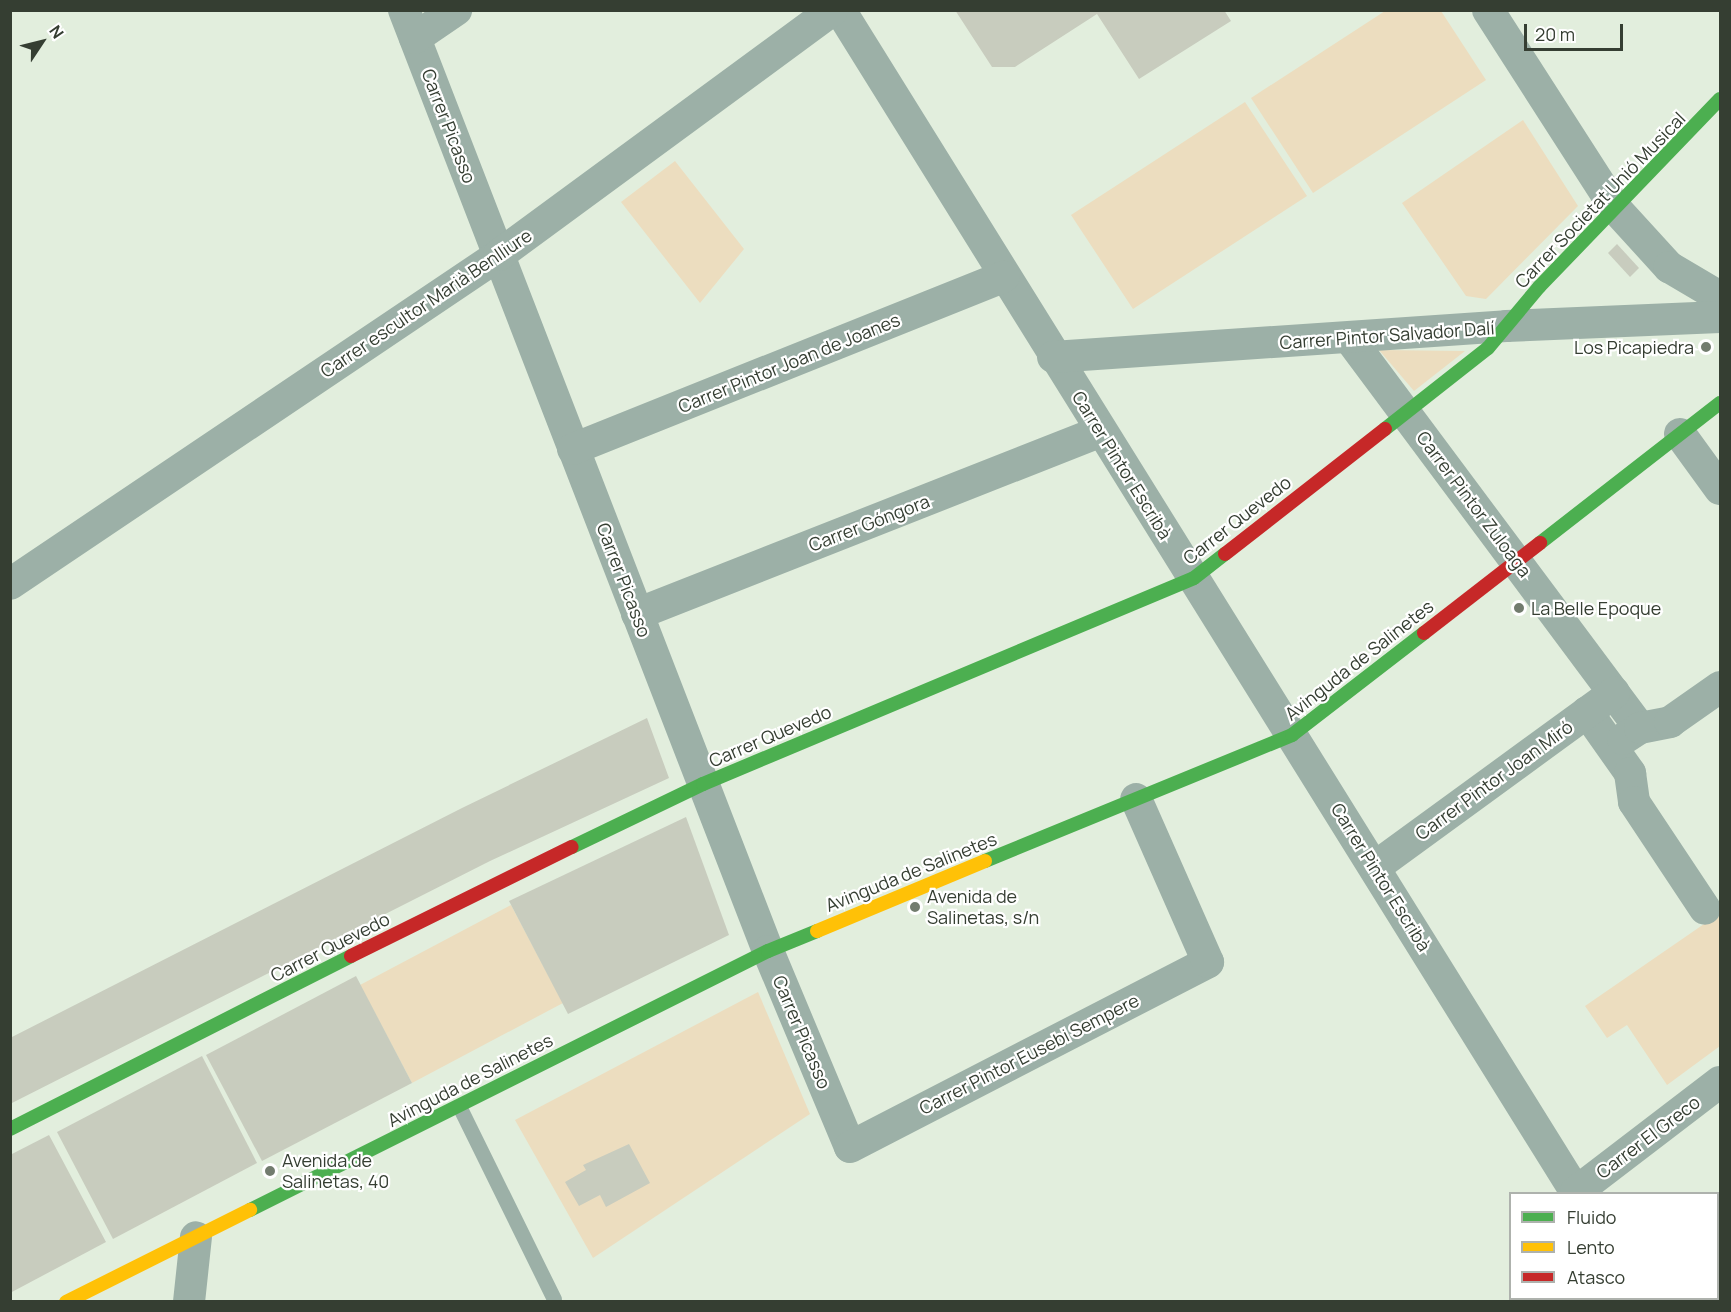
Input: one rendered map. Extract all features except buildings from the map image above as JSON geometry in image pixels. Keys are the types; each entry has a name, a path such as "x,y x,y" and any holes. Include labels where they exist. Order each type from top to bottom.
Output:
{"street":[{"path":"410,24 456,10"},
{"name":"Carrer escultor Marià Benlliure","path":"10,584 499,255 833,10"},
{"name":"Carrer Pintor Escribà","path":"840,10 1053,357 1194,578 1576,1192"},
{"path":"1488,10 1616,209 1669,267 1720,297"},
{"name":"Carrer Picasso","path":"410,24 768,951 850,1147"},
{"name":"Carrer Societat Unió Musical","path":"1506,326 1720,99"},
{"name":"Carrer Pintor Joan de Joanes","path":"573,449 1004,278"},
{"name":"Carrer Pintor Salvador Dalí","path":"1053,357 1350,339 1506,326 1720,317"},
{"name":"Carrer Quevedo","path":"10,1130 437,912 703,784 1194,578 1488,348 1506,326"},
{"name":"Carrer Pintor Zuloaga","path":"1350,339 1640,728"},
{"name":"Avinguda de Salinetes","path":"66,1302 768,951 1292,735 1720,403"},
{"name":"Carrer Góngora","path":"637,614 1100,432"},
{"path":"1680,434 1720,489"},
{"path":"1612,746 1640,728 1670,722 1720,687"},
{"name":"Carrer Pintor Joan Miró","path":"1375,867 1614,693"},
{"path":"1587,712 1630,773 1634,802 1706,909"},
{"name":"Carrer Pintor Eusebi Sempere","path":"850,1147 1208,962 1136,799"},
{"name":"Carrer El Greco","path":"1578,1192 1720,1082"},
{"path":"189,1302 196,1237"}],"lane":[{"path":"459,1106 554,1299"}],"shaded area":[{"path":"1385,11 1441,11 1486,80 1313,193 1251,98"},
{"path":"1245,102 1307,196 1133,309 1071,215"},
{"path":"1523,120 1578,206 1486,299 1466,296 1402,203"},
{"path":"675,161 744,249 700,303 621,202"},
{"path":"1379,350 1465,351 1414,391"},
{"path":"511,905 563,1003 412,1083 360,985"},
{"path":"1720,913 1720,1046 1667,1085 1627,1025 1607,1038 1585,1006"},
{"path":"758,992 810,1114 593,1258 515,1120"}],"traffic: fast":[{"path":"1385,429 1488,348 1539,287 1720,99"},
{"path":"1540,543 1720,403"},
{"path":"572,847 703,784 1194,578 1225,554"},
{"path":"985,861 1292,735 1424,633"},
{"path":"250,1210 768,951 817,931"},
{"path":"10,1129 351,956"}],"traffic: slow":[{"path":"817,931 985,861"},
{"path":"66,1302 250,1210"}],"traffic: jam":[{"path":"1225,554 1385,429"},
{"path":"1424,633 1540,543"},
{"path":"351,956 572,847"}],"place":[{"name":"Los Picapiedra","path":"1706,347"},
{"name":"La Belle Epoque","path":"1519,608"},
{"name":"Avenida de Salinetas, s/n","path":"915,907"},
{"name":"Avenida de Salinetas, 40","path":"270,1171"}]}
